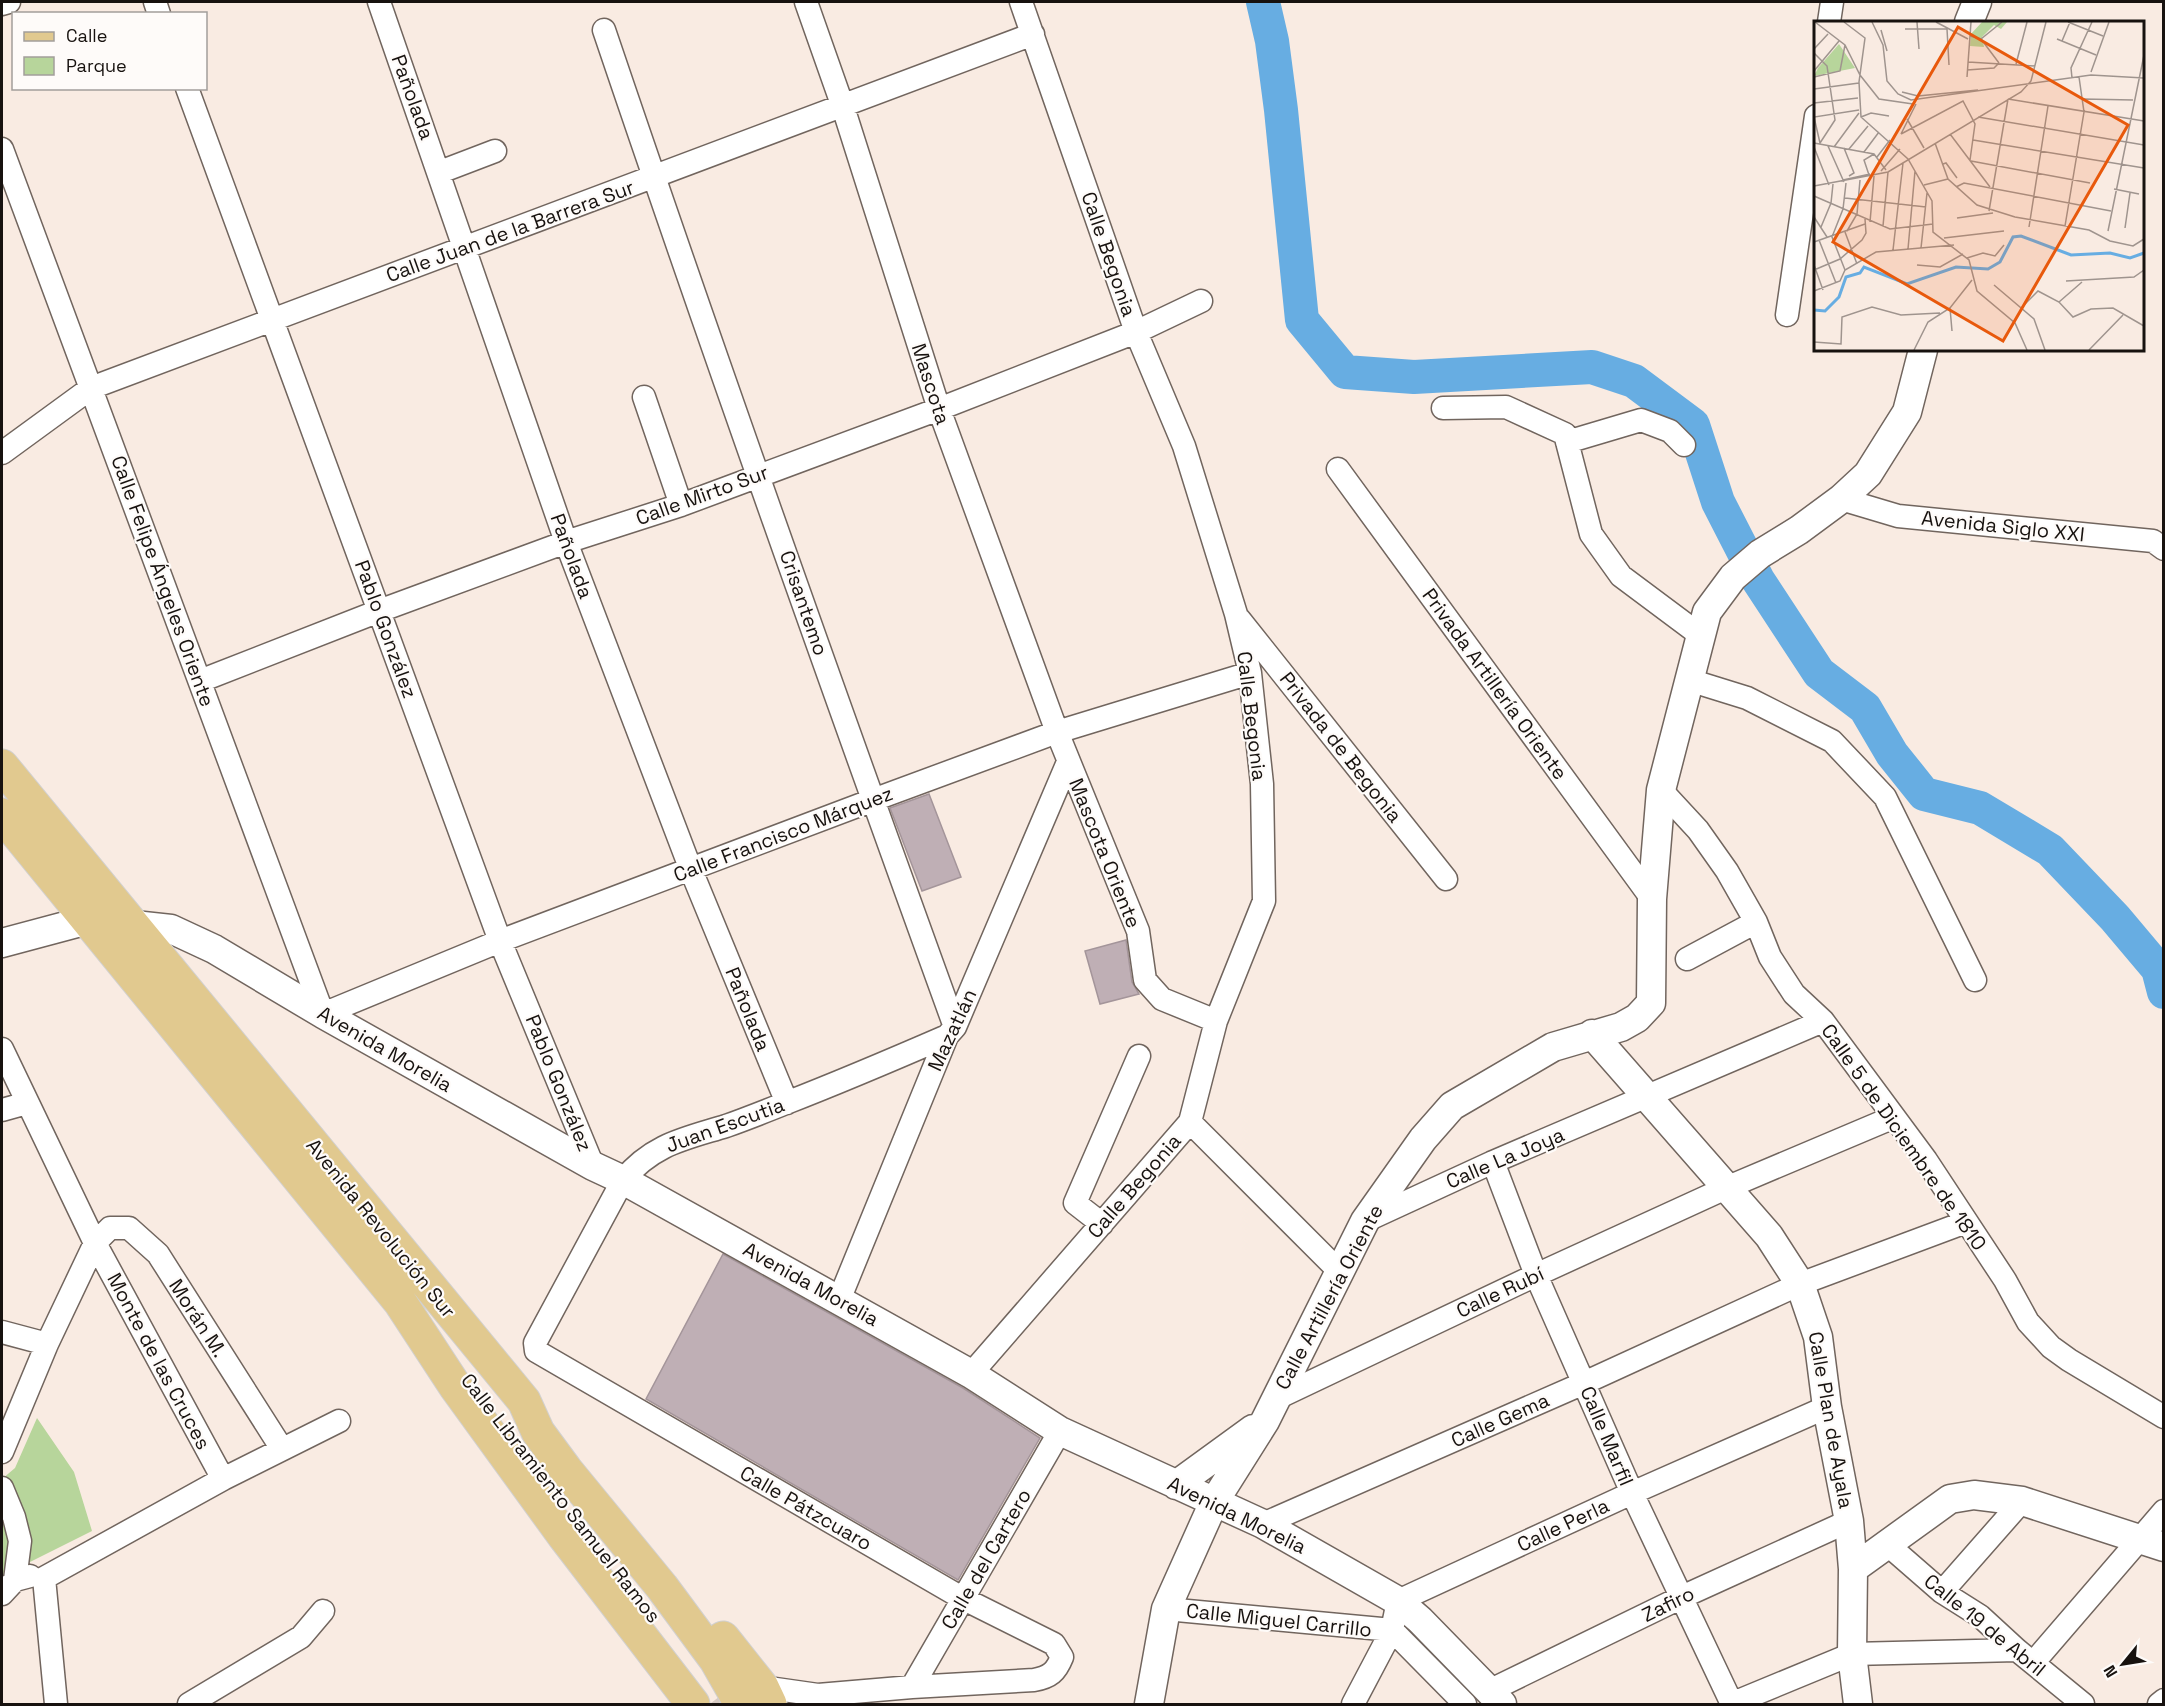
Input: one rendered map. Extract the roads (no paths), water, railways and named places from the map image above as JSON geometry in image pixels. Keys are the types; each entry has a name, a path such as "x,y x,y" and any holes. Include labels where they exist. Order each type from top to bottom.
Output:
{"main road":[{"name":"Avenida Revolución Sur","path":"2,766 524,1401 546,1413 736,1700"},
{"name":"Avenida Revolución Sur","path":"2,815 400,1302 455,1386 564,1536 736,1700"}],"street":[{"path":"2,4 9,2"},
{"name":"Pañolada","path":"379,2 440,172 566,542 691,870 787,1103"},
{"name":"Mascota","path":"806,2 843,107 939,409 1068,762"},
{"name":"Calle Begonia","path":"971,1374 1190,1122 1216,1021 1264,901 1262,784 1250,673 1236,614 1184,446 1136,332 1021,2"},
{"path":"1829,21 1832,2"},
{"path":"1969,21 1977,2"},
{"name":"Crisantemo","path":"604,30 873,800 951,1032"},
{"name":"Calle Juan de la Barrera Sur","path":"2,453 91,388 1033,34"},
{"name":"Pablo González","path":"188,90 500,941 593,1166"},
{"path":"1786,315 1814,123"},
{"name":"Calle Felipe Ángeles Oriente","path":"2,149 323,1014"},
{"path":"440,172 495,151"},
{"name":"Calle Mirto Sur","path":"200,681 379,611 566,542 681,505 759,474 939,409 1136,332 1201,301"},
{"name":"Calle Artillería Oriente","path":"1149,1704 1166,1609 1214,1502 1270,1410 1365,1221 1423,1139 1452,1106 1552,1047 1621,1027 1637,1018 1652,1003 1652,899 1660,790 1703,623 1733,577 1760,554 1799,530 1841,499 1868,474 1907,412 1923,351"},
{"path":"644,397 681,505"},
{"path":"1443,408 1506,407 1565,434 1591,534 1621,576 1703,623"},
{"path":"1567,442 1641,420 1670,431 1684,445"},
{"name":"Privada Artillería Oriente","path":"1338,469 1652,899"},
{"name":"Avenida Siglo XXI","path":"1841,499 1898,516 2160,541"},
{"name":"Privada de Begonia","path":"1236,614 1446,879"},
{"name":"Calle Francisco Márquez","path":"323,1014 500,941 1057,732 1250,673"},
{"path":"1689,680 1746,698 1832,741 1885,797 1975,980"},
{"name":"Mascota Oriente","path":"1068,762 1138,931 1145,980 1162,999 1216,1021"},
{"name":"Mazatlán","path":"839,1299 1068,762"},
{"name":"Calle 5 de Diciembre de 1810","path":"1660,790 1698,830 1727,871 1756,922 1770,957 1794,994 1823,1021 1926,1160 2005,1280 2028,1322 2051,1347 2069,1360 2163,1417"},
{"path":"2,943 88,920"},
{"name":"Avenida Morelia","path":"88,920 171,929 214,949 323,1014 593,1166 623,1180 971,1374 1060,1431 1263,1524 1398,1601 1420,1620 1485,1700"},
{"path":"1687,959 1756,922"},
{"name":"Calle La Joya","path":"1365,1221 1493,1162 1823,1021"},
{"name":"Juan Escutia","path":"536,1351 535,1343 623,1180 635,1166 656,1150 787,1103 951,1032"},
{"name":"Calle Plan de Ayala","path":"1592,1034 1769,1236 1800,1284 1818,1337 1827,1407 1849,1521 1853,1569 1852,1654 1858,1704"},
{"name":"Monte de las Cruces","path":"2,1049 95,1243 223,1479"},
{"path":"1102,1224 1075,1203 1139,1056"},
{"path":"2,1110 27,1103"},
{"name":"Calle Rubí","path":"1270,1410 1536,1275 1726,1188 1894,1117"},
{"path":"1190,1122 1339,1271"},
{"name":"Calle Marfil","path":"1493,1162 1536,1275 1632,1493 1683,1597 1731,1704"},
{"name":"Calle Gema","path":"1263,1524 1584,1383 1800,1284 1966,1222"},
{"name":"Morán M.","path":"95,1243 110,1228 129,1228 158,1254 282,1449"},
{"name":"Monte de las Cruces","path":"2,1452 47,1344 95,1243"},
{"path":"2,1332 47,1344"},
{"name":"Calle Pátzcuaro","path":"536,1351 962,1598 1054,1644 1062,1657 1057,1671 1045,1678 912,1687"},
{"name":"Calle Perla","path":"1398,1601 1632,1493 1827,1407"},
{"path":"1176,1485 1270,1410"},
{"path":"8,1587 30,1576 44,1578 223,1479 339,1421"},
{"name":"Calle del Cartero","path":"912,1687 1060,1431"},
{"path":"2,1488 14,1517 20,1541 8,1587"},
{"path":"1853,1569 1950,1499 1974,1495 2022,1501 2151,1543"},
{"path":"1942,1592 2022,1501"},
{"path":"1731,1704 1852,1654 2025,1657 2151,1543 2163,1511"},
{"name":"Zafiro","path":"1485,1700 1683,1597 1849,1521"},
{"name":"Calle 19 de Abril","path":"1888,1545 1942,1592 1980,1616 2025,1657 2083,1704"},
{"path":"44,1578 56,1704"},
{"path":"1353,1704 1392,1630 1398,1601"},
{"name":"Calle Miguel Carrillo","path":"1166,1609 1392,1630"},
{"path":"189,1704 301,1637 323,1611"},
{"path":"1392,1630 1485,1700"},
{"path":"736,1700 912,1687"},
{"path":"2159,1704 2163,1700"}],"waterway":[{"path":"1263,2 1272,41 1281,110 1302,320 1345,372 1414,377 1592,367 1634,381 1693,425 1718,502 1758,580 1819,673 1865,708 1892,754 1924,794 1980,808 2050,850 2115,918 2158,969 2164,992"}],"tunnel":[{"path":"715,1700 718,1704"}]}
